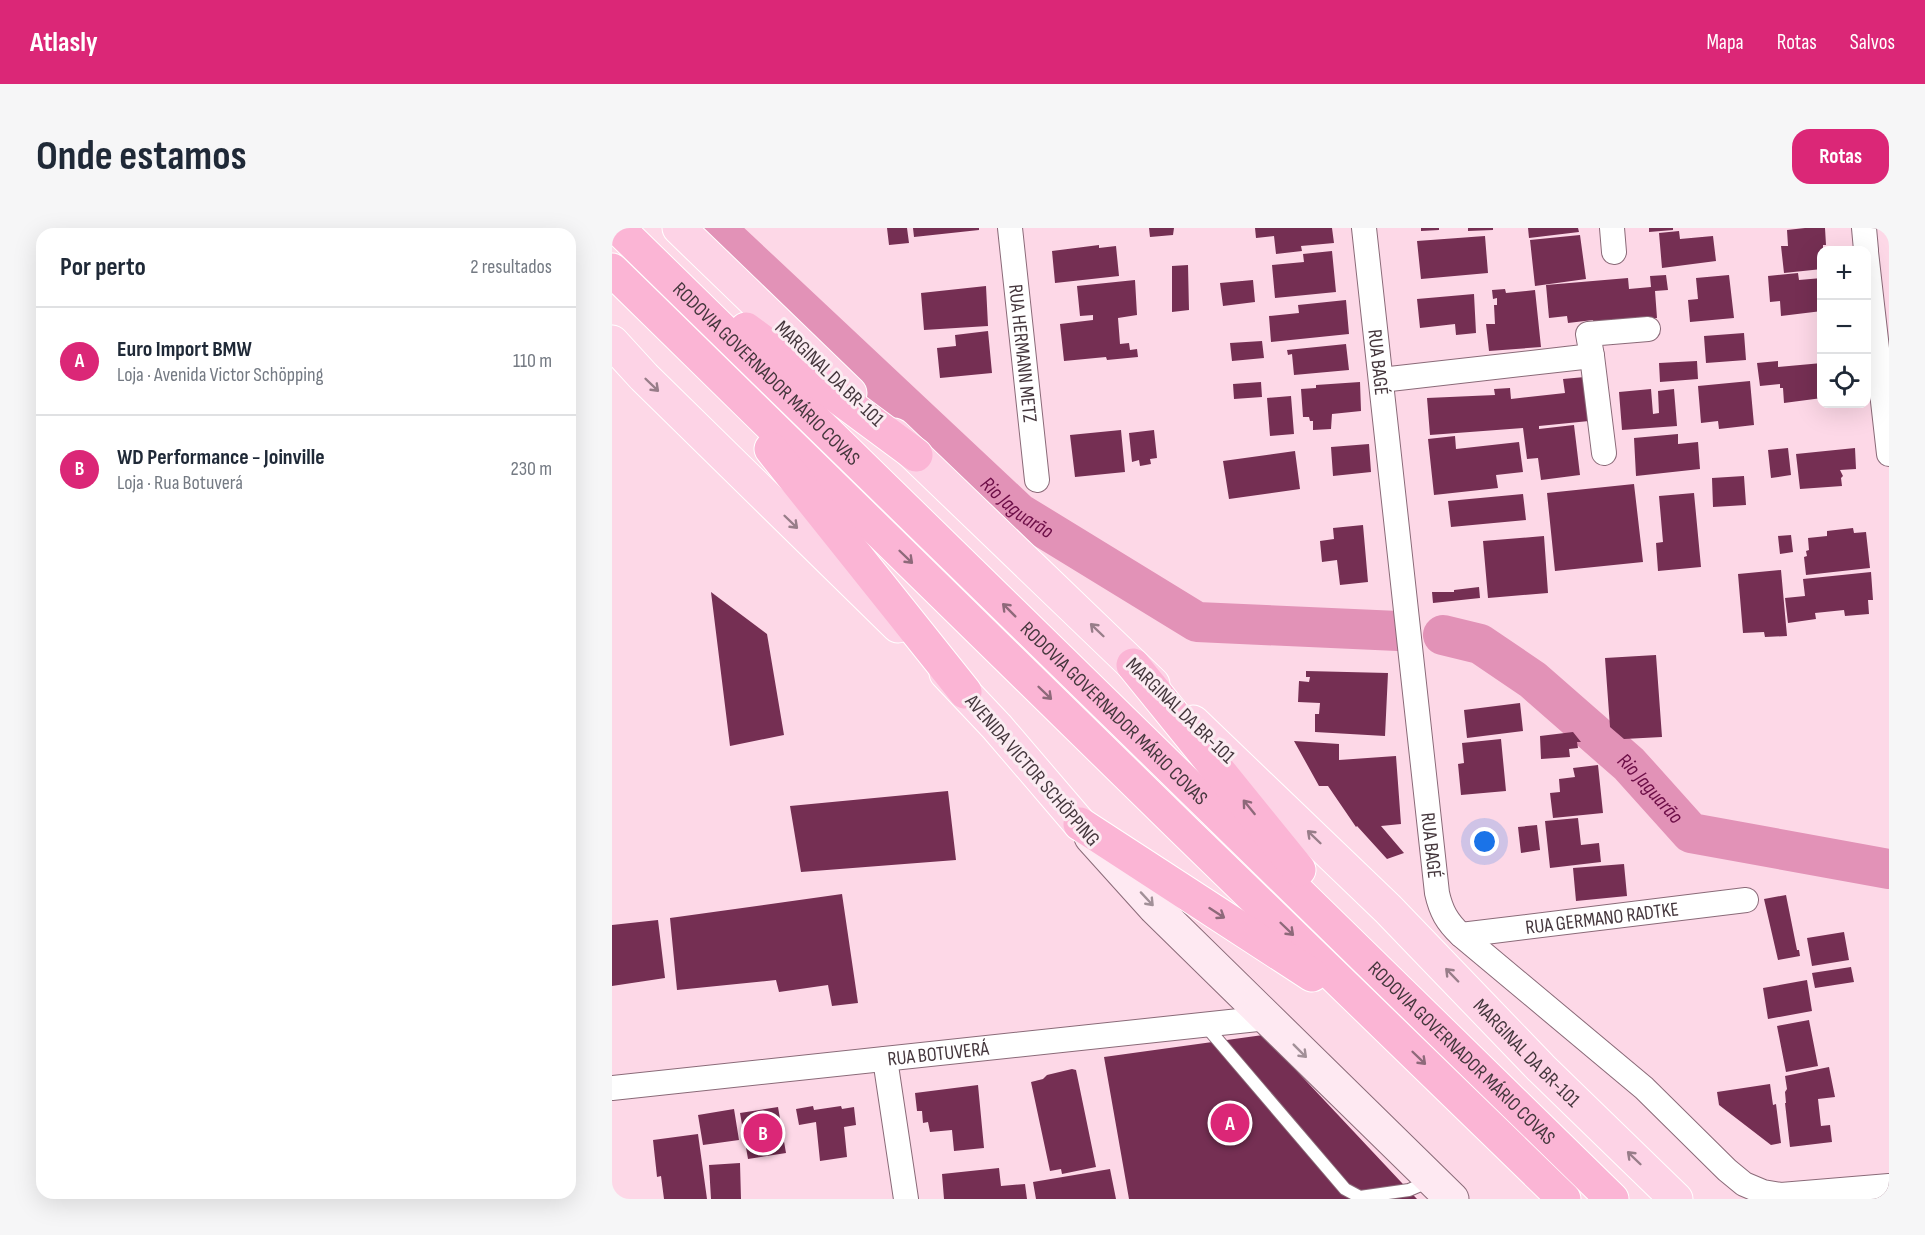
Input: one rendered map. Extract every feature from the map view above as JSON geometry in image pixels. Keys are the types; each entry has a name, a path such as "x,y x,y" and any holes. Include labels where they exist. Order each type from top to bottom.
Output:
{"highway":[{"name":"RODOVIA GOVERNADOR MÁRIO COVAS","path":"618,228 1612,1199"},
{"path":"643,252 915,455"},
{"name":"RODOVIA GOVERNADOR MÁRIO COVAS","path":"612,270 1564,1199"},
{"path":"680,336 965,692"},
{"path":"1133,665 1391,984"},
{"path":"1080,824 1377,1017"}],"main road":[{"name":"MARGINAL DA BR-101","path":"679,228 1388,909 1541,1068 1676,1199"},
{"name":"AVENIDA VICTOR SCHÖPPING","path":"612,342 644,377 965,692 1155,908 1441,1190"}],"street":[{"name":"RUA HERMANN METZ","path":"1010,228 1036,480"},
{"name":"RUA BAGÉ","path":"1364,228 1437,893 1445,917 1461,935 1644,1088 1744,1184 1763,1192 1781,1195 1889,1186"},
{"path":"1611,228 1614,252"},
{"path":"1864,228 1866,246"},
{"path":"1871,295 1889,454"},
{"path":"1605,453 1588,334 1648,329"},
{"path":"1381,380 1592,356"},
{"name":"RUA GERMANO RADTKE","path":"1461,935 1746,900"},
{"name":"RUA BOTUVERÁ","path":"612,1088 1267,1018"},
{"path":"885,1059 906,1199"}],"lane":[{"path":"1205,1025 1345,1189 1360,1197 1408,1190 1441,1190"}],"building":[{"path":"887,228 907,228 909,243 889,245"},
{"path":"913,228 979,228 979,230 914,237"},
{"path":"1149,228 1174,228 1173,235 1150,237"},
{"path":"1255,228 1332,228 1334,243 1301,246 1302,251 1276,254 1274,236 1256,238"},
{"path":"1421,228 1439,228 1439,230 1421,231"},
{"path":"1468,228 1493,228 1493,230 1468,231"},
{"path":"1528,228 1578,228 1579,232 1529,238"},
{"path":"1649,228 1673,228 1673,230 1649,232"},
{"path":"1825,228 1826,245 1817,246 1817,270 1784,273 1781,246 1788,246 1787,230"},
{"path":"1679,231 1680,239 1713,236 1716,261 1662,268 1659,233"},
{"path":"1580,235 1586,279 1535,286 1530,240"},
{"path":"1485,236 1488,273 1421,279 1417,241"},
{"path":"1099,245 1099,248 1116,246 1119,276 1055,283 1052,251"},
{"path":"1332,251 1336,292 1275,298 1272,265 1304,262 1303,254"},
{"path":"1188,265 1189,310 1172,312 1172,266"},
{"path":"1798,273 1799,280 1817,278 1817,312 1781,316 1780,301 1770,302 1768,276"},
{"path":"1666,275 1668,290 1655,291 1657,318 1594,324 1593,320 1568,323 1567,316 1549,318 1546,285 1628,278 1629,289 1651,287 1650,276"},
{"path":"1729,275 1734,318 1690,322 1688,300 1698,299 1696,278"},
{"path":"1135,280 1137,315 1118,318 1120,344 1129,343 1130,350 1137,349 1138,357 1064,361 1060,324 1093,320 1093,315 1080,316 1077,286"},
{"path":"1253,280 1255,302 1223,306 1220,283"},
{"path":"986,286 988,326 924,330 921,293"},
{"path":"1505,289 1506,293 1535,290 1541,347 1489,351 1486,324 1495,324 1494,305 1497,305 1497,298 1493,299 1492,290"},
{"path":"1474,294 1476,333 1456,335 1455,324 1420,328 1417,299"},
{"path":"1346,300 1349,334 1271,342 1269,316 1299,313 1298,305"},
{"path":"988,331 992,373 940,378 937,348 956,346 955,335"},
{"path":"1744,333 1746,360 1706,363 1704,336"},
{"path":"1262,341 1264,358 1232,361 1230,343"},
{"path":"1346,344 1349,370 1294,375 1292,354 1288,355 1287,350"},
{"path":"1697,361 1698,379 1660,382 1659,363"},
{"path":"1778,361 1778,367 1817,363 1817,399 1784,403 1783,388 1780,388 1780,384 1760,386 1757,363"},
{"path":"1585,377 1589,421 1539,426 1539,429 1574,425 1580,475 1541,480 1538,458 1527,459 1523,428 1430,435 1427,398 1495,395 1494,389 1510,388 1511,399 1565,393 1563,379"},
{"path":"1750,381 1754,425 1719,429 1718,421 1701,423 1698,386"},
{"path":"1261,382 1262,397 1234,399 1233,384"},
{"path":"1360,382 1361,411 1332,414 1331,429 1313,430 1313,421 1310,421 1309,417 1303,417 1301,389 1316,388 1316,385"},
{"path":"1651,389 1653,414 1659,413 1658,391 1674,389 1677,426 1622,430 1619,392"},
{"path":"1291,396 1294,434 1270,436 1267,398"},
{"path":"1121,430 1125,472 1075,477 1070,435"},
{"path":"1154,430 1157,458 1150,459 1151,464 1140,466 1139,460 1132,462 1129,433"},
{"path":"1678,434 1678,444 1698,442 1700,469 1636,476 1634,438"},
{"path":"1455,436 1456,449 1519,442 1523,472 1496,475 1498,488 1434,495 1428,439"},
{"path":"1369,444 1371,472 1333,476 1331,447"},
{"path":"1788,448 1791,475 1771,478 1768,450"},
{"path":"1855,448 1856,469 1840,470 1843,476 1842,486 1800,489 1796,454"},
{"path":"1295,451 1300,489 1229,499 1223,461"},
{"path":"1744,476 1746,505 1713,507 1712,478"},
{"path":"1634,484 1643,562 1555,571 1547,493"},
{"path":"1694,493 1701,567 1658,571 1656,543 1663,542 1659,496"},
{"path":"1523,494 1526,520 1451,527 1448,501"},
{"path":"1363,525 1368,582 1340,585 1337,560 1322,562 1320,541 1334,539 1333,528"},
{"path":"1853,528 1854,533 1866,532 1870,568 1806,575 1804,557 1807,556 1806,551 1809,550 1808,538 1827,536 1827,531"},
{"path":"1791,535 1793,552 1780,554 1778,536"},
{"path":"1544,536 1548,593 1488,598 1483,541"},
{"path":"1781,570 1787,636 1765,637 1764,632 1743,633 1738,574"},
{"path":"1871,572 1873,600 1868,600 1869,614 1845,616 1844,610 1815,613 1816,619 1788,623 1785,598 1805,596 1803,579"},
{"path":"1479,587 1480,598 1433,603 1432,592 1454,592 1454,590"},
{"path":"711,592 767,634 784,735 730,746"},
{"path":"1656,655 1662,737 1624,739 1610,727 1605,658"},
{"path":"1306,671 1388,673 1385,736 1315,732 1315,714 1319,714 1320,703 1298,702 1299,681 1309,682 1310,677 1306,677"},
{"path":"1520,703 1523,731 1467,738 1464,710"},
{"path":"1573,732 1581,742 1577,742 1578,748 1569,749 1570,757 1541,759 1540,736"},
{"path":"1501,739 1506,791 1461,795 1458,764 1464,763 1462,743"},
{"path":"1294,741 1339,744 1339,760 1396,756 1401,824 1381,826 1404,853 1387,859 1356,827 1328,786 1319,786"},
{"path":"1598,765 1603,813 1553,818 1550,793 1560,792 1559,779 1575,777 1573,768"},
{"path":"948,791 956,860 801,872 790,806"},
{"path":"1578,818 1581,845 1599,843 1601,862 1550,868 1545,821"},
{"path":"1537,825 1540,850 1521,853 1518,827"},
{"path":"1624,864 1627,896 1576,901 1573,868"},
{"path":"842,894 858,1003 832,1006 828,985 779,992 776,980 677,990 670,918"},
{"path":"1786,895 1800,956 1778,960 1764,899"},
{"path":"658,920 665,978 612,986 612,925"},
{"path":"1844,932 1849,960 1812,966 1807,938"},
{"path":"1851,967 1854,982 1815,988 1812,973"},
{"path":"1807,980 1812,1011 1768,1019 1763,988"},
{"path":"1809,1020 1818,1066 1786,1072 1777,1026"},
{"path":"1263,1035 1417,1199 1129,1199 1104,1057"},
{"path":"1829,1067 1835,1097 1818,1099 1821,1126 1830,1125 1832,1142 1790,1147 1785,1103 1787,1089 1785,1076"},
{"path":"1076,1070 1096,1167 1062,1174 1061,1169 1050,1171 1031,1082 1043,1079 1047,1075"},
{"path":"1770,1084 1773,1105 1776,1104 1781,1143 1771,1145 1719,1105 1717,1092"},
{"path":"978,1085 984,1148 954,1151 952,1130 930,1132 928,1122 923,1123 922,1111 917,1111 915,1093"},
{"path":"813,1106 814,1110 841,1106 842,1109 854,1107 856,1125 844,1127 847,1157 820,1161 816,1122 799,1125 796,1109"},
{"path":"778,1107 786,1153 748,1159 740,1113"},
{"path":"734,1109 739,1140 703,1145 698,1115"},
{"path":"698,1134 707,1199 664,1199 661,1176 657,1177 653,1140"},
{"path":"740,1163 741,1199 711,1199 709,1165"},
{"path":"999,1168 1001,1186 1025,1184 1027,1199 944,1199 942,1174"},
{"path":"1110,1169 1116,1199 1036,1199 1033,1182"}],"waterway":[{"name":"Rio Jaguarão","path":"715,228 1019,513 1197,622 1398,631"},
{"name":"Rio Jaguarão","path":"1443,635 1480,644 1533,680 1629,764 1691,833 1889,869"}],"place":[{"name":"Euro Import BMW","path":"1230,1123"},
{"name":"WD Performance - Joinville","path":"763,1133"}]}
